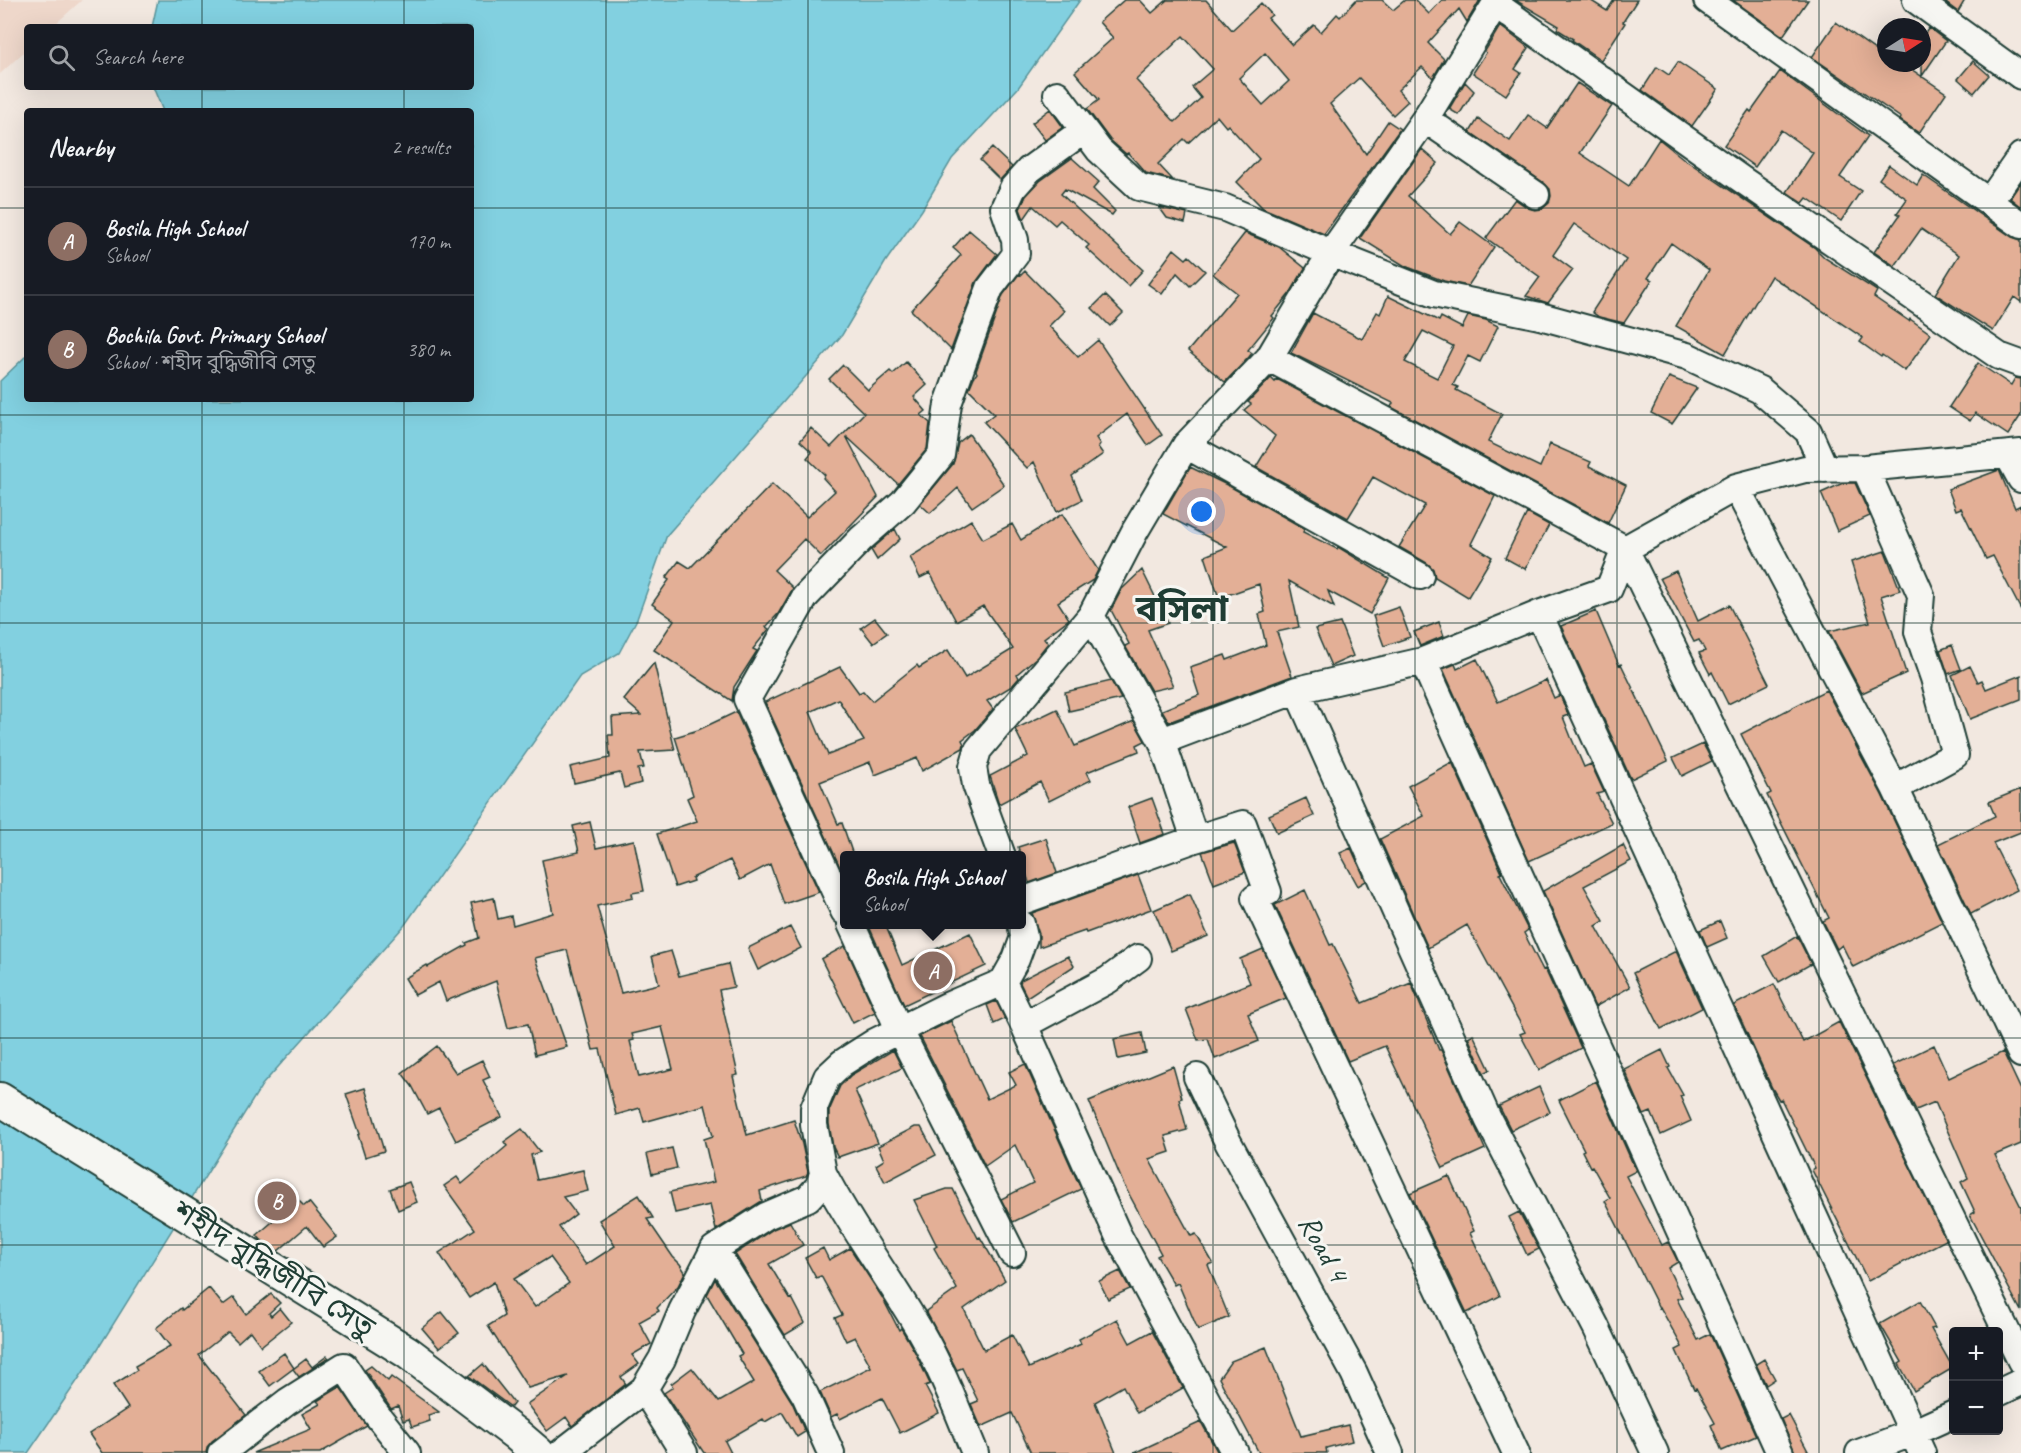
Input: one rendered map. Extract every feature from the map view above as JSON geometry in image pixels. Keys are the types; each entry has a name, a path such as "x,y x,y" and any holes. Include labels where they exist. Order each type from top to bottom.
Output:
{"main road":[{"name":"শহীদ বুদ্ধিজীবি সেতু","path":"0,1099 407,1353 538,1453"}],"street":[{"path":"1707,0 2021,225"},
{"path":"1916,0 2021,76"},
{"path":"1001,851 976,784 973,767 978,750 1091,616 1135,531 1186,445 1269,358 1331,253 1425,119 1496,2 1741,179 1999,356 2021,364"},
{"path":"1056,94 1099,150 1139,187 1225,208 1434,294 1540,316 1687,356 1760,390 1808,431 1826,470"},
{"path":"1425,119 1536,195"},
{"path":"840,902 747,699 805,597 861,539 903,502 940,455 948,404 990,288 1016,254 1015,240 1004,208 1013,188 1029,170 1084,130"},
{"path":"1989,202 2021,156"},
{"path":"1269,358 1625,549 2021,1361"},
{"path":"1186,445 1420,576"},
{"path":"1162,741 1297,690 1423,661 1539,614 1609,589 1625,549 1736,487 1805,469 1865,468 2015,454 2021,479"},
{"path":"1865,468 1921,595 1918,632 1934,678 1955,755 1895,788"},
{"path":"1736,487 1895,788 2021,1054"},
{"path":"1539,614 1917,1443"},
{"path":"1091,616 1162,741 1195,839"},
{"path":"1423,661 1780,1453"},
{"path":"1297,690 1488,1119 1596,1327 1655,1453"},
{"path":"1026,900 1243,824 1268,891 1255,898 1516,1453"},
{"path":"853,929 899,1029 1012,1253"},
{"path":"975,1453 952,1395 920,1332 839,1205 824,1173 814,1125 814,1107 827,1077 842,1062 899,1029 1003,982 1016,959 1024,937 1022,929"},
{"path":"1024,1025 1108,980 1138,958"},
{"path":"1003,982 1118,1235 1235,1453"},
{"name":"Road 4","path":"1197,1077 1228,1142 1354,1373 1390,1453"},
{"path":"561,1453 644,1389 662,1359 682,1311 714,1249 766,1216 808,1198 819,1186 824,1173"},
{"path":"714,1249 805,1395 831,1453"},
{"path":"221,1453 287,1402 344,1366 373,1410 408,1453"},
{"path":"2003,1391 2021,1382"},
{"path":"644,1389 684,1453"},
{"path":"1859,1453 1917,1443 1949,1416"}],"shaded area":[{"path":"0,0 82,0 55,24 24,24 24,52 0,74"}],"water":[{"path":"158,0 1080,0 1018,88 952,159 922,210 886,261 842,335 667,535 637,619 619,653 580,676 404,926 262,1085 86,1368 28,1453 0,1453 0,381 24,358 24,402 474,402 474,108 162,108 154,90 474,90 474,24 153,24"}],"building":[{"path":"1124,0 1140,0 1152,13 1167,0 1206,0 1232,30 1261,3 1272,15 1268,18 1292,45 1314,25 1321,32 1337,14 1340,17 1356,0 1382,0 1393,10 1405,0 1415,0 1429,14 1442,0 1480,0 1467,22 1459,9 1428,43 1444,59 1433,78 1422,67 1398,90 1408,101 1393,115 1359,78 1330,104 1366,154 1388,121 1400,129 1324,234 1263,208 1237,182 1259,159 1217,116 1188,143 1184,139 1158,164 1173,180 1146,173 1128,153 1126,154 1110,140 1087,109 1099,100 1075,72 1113,38 1099,22","holes":["1183,36 1213,69 1192,87 1201,98 1175,122 1136,80","1265,53 1289,81 1263,105 1239,78"]},
{"path":"1515,0 1590,0 1607,11 1614,0 1637,0 1601,60 1557,29 1559,26"},
{"path":"1733,0 1808,0 1783,36"},
{"path":"1948,0 1965,0 1958,12 1946,3"},
{"path":"1836,22 1877,52 1877,72 1915,72 1946,93 1919,133 1900,120 1901,118 1812,57"},
{"path":"1500,26 1529,48 1515,69 1521,73 1506,95 1473,73"},
{"path":"1931,30 1946,41 1931,63"},
{"path":"1973,61 1989,75 1974,93 1958,79"},
{"path":"1678,62 1718,89 1692,126 1642,90 1657,67 1669,75"},
{"path":"1780,71 1868,136 1840,177 1861,191 1841,221 1807,198 1803,203 1787,192 1813,153 1781,130 1755,167 1724,145"},
{"path":"1465,82 1474,91 1459,115 1449,109"},
{"path":"1577,83 1612,106 1580,153 1629,186 1659,139 1684,159 1815,248 1825,258 1877,291 1874,297 1931,334 1905,371 1860,342 1863,338 1771,276 1725,354 1676,326 1709,270 1671,243 1648,278 1652,280 1624,323 1599,317 1592,312 1626,260 1574,224 1553,255 1573,270 1548,303 1526,296 1540,277 1486,238 1515,199 1528,208 1542,209 1549,203 1550,189 1470,132 1478,119 1510,141 1528,115 1547,128"},
{"path":"1050,109 1063,127 1045,140 1032,123"},
{"path":"992,148 1012,167 1000,180 980,160"},
{"path":"1422,149 1438,163 1408,196 1450,234 1460,222 1494,247 1468,286 1444,281 1405,266 1360,238"},
{"path":"1072,158 1099,182 1093,189 1115,211 1112,215 1065,189 1061,194 1143,270 1128,286 1086,248 1089,245 1060,220 1055,225 1033,206 1024,219 1020,209 1026,196 1040,181"},
{"path":"1889,165 1917,185 1923,175 2012,237 2021,240 2021,302 2014,297 1993,331 1935,294 1959,255 1921,229 1895,266 1874,252 1900,215 1897,213 1907,199 1879,179"},
{"path":"2021,182 2021,207 2010,198"},
{"path":"1159,207 1187,214 1185,223 1167,218"},
{"path":"969,230 997,254 976,282 951,350 911,310 961,255 953,248"},
{"path":"1245,233 1279,247 1305,268 1291,292 1272,316 1274,318 1248,350 1252,353 1225,382 1188,351 1237,293 1213,274"},
{"path":"1174,249 1186,259 1189,256 1205,271 1190,286 1177,273 1162,294 1148,284"},
{"path":"1025,271 1064,311 1049,326 1078,357 1098,340 1162,435 1148,445 1127,414 1096,438 1103,454 1072,476 1082,500 1057,512 1034,462 1027,468 984,422 994,414 969,389 977,373 1003,295 1019,274"},
{"path":"1105,295 1123,313 1110,326 1092,308"},
{"path":"1388,296 1439,321 1441,317 1462,328 1468,316 1486,320 1498,326 1480,362 1468,356 1453,385 1458,387 1456,390 1502,414 1488,442 1540,467 1550,444 1591,462 1589,466 1626,485 1608,523 1391,407 1393,403 1291,353 1313,313 1362,339 1377,312 1380,314","holes":["1423,331 1453,346 1437,378 1405,362"]},
{"path":"906,362 927,385 914,397 926,411 921,415 930,423 927,449 898,484 846,436 878,497 821,556 804,539 774,570 793,588 778,614 766,627 769,629 753,649 757,651 734,687 732,701 654,650 674,620 652,604 669,580 666,578 679,561 690,568 772,484 807,517 835,491 823,478 825,475 807,458 812,452 800,441 811,428 831,447 864,413 829,379 843,365 868,390 890,371 893,374"},
{"path":"1978,363 2011,385 2015,378 2021,379 2021,415 2008,435 1975,413 1970,421 1949,407"},
{"path":"1669,377 1697,388 1672,424 1651,413"},
{"path":"1271,378 1275,382 1277,379 1495,496 1471,544 1492,557 1468,597 1435,577 1433,569 1427,563 1399,547 1425,505 1373,477 1348,518 1256,467 1275,436 1244,410 1251,404 1248,402"},
{"path":"969,434 1004,485 972,507 958,488 930,513 920,504 953,464 958,443"},
{"path":"1190,467 1231,487 1305,529 1303,532 1337,549 1338,547 1389,578 1370,614 1328,591 1334,607 1289,581 1299,627 1277,632 1292,676 1169,722 1162,710 1199,695 1190,667 1225,655 1227,660 1266,645 1259,614 1265,612 1259,584 1219,598 1205,556 1227,547 1163,514"},
{"path":"1999,470 2015,508 2021,505 2021,610 1993,556 1986,559 1961,508 1956,510 1948,489"},
{"path":"1843,483 1855,483 1870,516 1837,531 1821,493"},
{"path":"1527,513 1549,525 1525,569 1505,558"},
{"path":"1062,514 1098,570 1093,580 1058,602 1069,619 1044,638 1048,643 1037,657 1017,674 1019,678 1012,686 987,701 993,709 975,730 962,740 963,748 922,771 917,758 875,775 870,762 820,782 838,824 842,823 852,851 840,851 840,867 765,702 840,667 859,693 863,691 872,701 917,665 919,668 948,650 965,678 1013,649 983,606 956,621 930,573 920,578 910,557 971,520 983,539 1012,524 1021,540","holes":["838,699 864,741 828,755 810,712"]},
{"path":"895,529 900,539 877,560 871,550"},
{"path":"1885,551 1900,590 1881,596 1906,673 1862,693 1829,631 1870,622 1851,562"},
{"path":"1142,570 1168,623 1148,630 1173,686 1151,691 1125,646 1129,644 1111,610 1122,589"},
{"path":"1676,571 1698,621 1729,605 1769,684 1728,704 1712,672 1710,674 1699,653 1705,651 1699,640 1694,642 1660,578"},
{"path":"1399,607 1410,637 1384,646 1373,616"},
{"path":"1596,611 1619,665 1621,664 1668,761 1631,779 1561,626"},
{"path":"875,618 887,633 873,643 861,628"},
{"path":"1439,622 1444,636 1420,646 1414,632"},
{"path":"1340,623 1353,656 1331,666 1315,629"},
{"path":"1952,645 1961,669 1948,674 1940,650"},
{"path":"1477,659 1498,702 1546,680 1554,698 1560,695 1568,715 1563,717 1571,737 1584,767 1591,764 1604,792 1597,794 1612,823 1529,861 1443,669 1455,664 1457,669"},
{"path":"654,663 675,750 640,752 644,768 638,769 641,783 624,788 620,773 574,783 570,767 610,758 608,735 613,735 612,717 641,715 624,700"},
{"path":"1970,666 1978,682 1982,680 1986,689 2021,675 2021,699 1970,719 1952,675"},
{"path":"1111,681 1121,699 1069,711 1065,692"},
{"path":"1826,690 1882,795 1942,922 1853,967 1842,945 1837,949 1823,921 1829,918 1767,795 1771,793 1741,734"},
{"path":"1057,709 1075,746 1134,721 1145,741 1137,745 1139,751 1087,772 1091,780 1049,801 1040,782 999,804 990,776 1028,756 1015,729"},
{"path":"736,712 819,892 784,904 770,864 740,880 730,860 692,878 693,881 675,887 657,834 697,821 687,798 693,795 675,737 698,730"},
{"path":"1703,744 1712,761 1682,776 1673,758"},
{"path":"1452,762 1502,873 1500,874 1528,930 1524,933 1543,970 1545,969 1581,1048 1539,1070 1520,1034 1525,1032 1467,925 1428,948 1380,839 1424,816 1408,786"},
{"path":"2021,789 2021,832 1993,843 2017,890 1971,914 1938,844 1995,816 1989,802"},
{"path":"1152,798 1165,834 1140,843 1128,807"},
{"path":"1306,798 1314,816 1277,833 1269,815"},
{"path":"590,822 596,848 634,840 644,891 632,893 633,898 597,906 621,993 659,984 652,956 671,951 679,976 728,964 734,987 719,990 738,1075 733,1076 747,1135 794,1120 808,1172 806,1176 760,1191 762,1201 716,1230 710,1205 675,1213 670,1192 714,1182 704,1139 713,1136 705,1105 644,1122 640,1108 616,1115 600,1049 593,1050 567,950 535,958 567,1047 535,1055 528,1024 508,1028 496,981 446,1001 439,982 415,995 405,978 479,938 471,903 494,898 498,919 511,916 513,925 553,913 542,860 579,852 573,826","holes":["662,1027 673,1069 639,1077 630,1041 634,1040 632,1034"]},
{"path":"1046,838 1057,873 1029,883 1026,873 1026,851 1019,851 1018,847"},
{"path":"1234,843 1245,872 1214,884 1202,852"},
{"path":"1623,845 1631,861 1584,886 1604,921 1596,926 1630,987 1595,1007 1543,891"},
{"path":"1351,848 1366,881 1358,886 1340,853"},
{"path":"1138,875 1151,909 1086,933 1085,931 1039,947 1039,934 1032,913"},
{"path":"1305,890 1330,945 1333,944 1362,1003 1411,983 1485,1149 1443,1168 1385,1046 1348,1061 1275,905"},
{"path":"1190,894 1208,936 1171,951 1154,910"},
{"path":"1720,921 1727,938 1707,947 1700,930"},
{"path":"790,927 801,948 758,970 748,948"},
{"path":"870,929 887,929 902,965 970,933 986,966 904,1005"},
{"path":"1797,936 1811,964 1779,982 1764,956"},
{"path":"845,946 875,1012 853,1023 821,959"},
{"path":"1263,949 1286,998 1248,1014 1259,1041 1215,1059 1208,1039 1198,1040 1186,1009 1250,983 1240,959"},
{"path":"1676,951 1702,1008 1661,1029 1633,973"},
{"path":"1068,956 1074,966 1027,997 1020,983 1021,980"},
{"path":"1774,984 1803,1042 1839,1022 1946,1240 1868,1281 1812,1170 1815,1168 1781,1099 1779,1100 1772,1088 1734,1005"},
{"path":"996,1001 1005,1019 994,1024 987,1005"},
{"path":"951,1021 987,1099 1016,1085 1009,1072 1025,1064 1081,1189 1013,1222 1001,1199 1033,1183 1015,1145 985,1166 920,1036"},
{"path":"1142,1033 1146,1053 1118,1059 1114,1039"},
{"path":"1473,1034 1490,1070 1484,1073 1468,1037"},
{"path":"1934,1045 1949,1078 2003,1052 2021,1090 2021,1144 1995,1155 2021,1207 2021,1311 1970,1215 1975,1212 1961,1182 1968,1178 1935,1102 1916,1110 1893,1065"},
{"path":"437,1046 456,1073 482,1060 490,1077 483,1080 502,1117 456,1141 439,1108 427,1114 402,1073"},
{"path":"893,1050 902,1068 855,1090 878,1143 838,1157 833,1147 829,1111 840,1086 851,1075"},
{"path":"1662,1050 1670,1067 1668,1068 1683,1095 1680,1096 1691,1121 1661,1135 1651,1112 1644,1115 1624,1069"},
{"path":"1173,1066 1182,1098 1179,1099 1187,1130 1165,1136 1170,1152 1149,1159 1191,1236 1196,1234 1213,1263 1208,1265 1229,1317 1198,1330 1178,1283 1174,1285 1157,1256 1161,1254 1123,1183 1089,1101"},
{"path":"1596,1081 1636,1171 1626,1176 1662,1245 1668,1242 1678,1262 1668,1268 1682,1297 1677,1299 1698,1340 1710,1334 1756,1436 1722,1451 1711,1425 1715,1423 1696,1388 1694,1389 1676,1350 1682,1347 1659,1308 1605,1201 1610,1198 1592,1166 1590,1167 1559,1100"},
{"path":"1539,1087 1550,1112 1511,1130 1499,1106"},
{"path":"365,1088 384,1151 365,1157 358,1135 360,1134 346,1094"},
{"path":"915,1127 921,1127 936,1155 885,1182 876,1165 884,1160 878,1146"},
{"path":"522,1129 540,1152 531,1155 537,1180 583,1170 588,1191 563,1197 576,1214 559,1227 586,1265 615,1246 599,1220 639,1195 653,1218 647,1219 685,1272 678,1286 657,1308 659,1311 639,1322 651,1344 632,1355 639,1364 621,1377 626,1384 572,1426 566,1417 547,1431 527,1404 568,1376 528,1388 488,1326 504,1316 494,1282 469,1298 439,1253 475,1229 444,1186 457,1177 462,1184 507,1146 504,1142","holes":["550,1257 569,1283 535,1307 514,1279"]},
{"path":"672,1148 677,1168 652,1174 647,1154"},
{"path":"1449,1176 1474,1231 1470,1233 1500,1296 1467,1313 1410,1193"},
{"path":"409,1182 417,1202 398,1210 390,1189"},
{"path":"953,1189 978,1238 980,1237 1005,1280 964,1309 984,1350 1012,1335 1029,1368 1081,1344 1079,1339 1117,1319 1130,1343 1152,1331 1183,1388 1137,1413 1123,1386 1095,1402 1116,1453 1031,1453 1012,1413 981,1427 971,1404 978,1401 962,1368 957,1370 926,1311 957,1289 934,1248 937,1246 914,1200"},
{"path":"298,1200 304,1206 309,1202 337,1237 323,1247 307,1226 278,1251 257,1235"},
{"path":"1519,1212 1539,1249 1527,1255 1509,1217"},
{"path":"790,1222 803,1245 769,1264 790,1299 792,1298 805,1323 785,1335 735,1254 773,1229"},
{"path":"823,1248 829,1260 850,1248 882,1297 899,1330 901,1328 915,1352 930,1384 925,1386 939,1413 900,1433 882,1398 840,1419 837,1414 831,1417 820,1392 871,1367 855,1337 846,1341 835,1318 842,1315 821,1276 816,1278 805,1258"},
{"path":"1120,1271 1130,1289 1108,1299 1099,1281"},
{"path":"715,1279 792,1402 805,1432 797,1437 782,1412 765,1422 763,1419 725,1441 731,1453 704,1453 664,1393 673,1387 671,1384 692,1368 719,1402 754,1382 738,1356 742,1354 707,1295"},
{"path":"209,1288 223,1305 234,1297 246,1314 271,1294 280,1303 269,1313 271,1316 280,1308 291,1322 261,1346 250,1331 238,1342 228,1332 199,1355 246,1415 212,1441 206,1453 102,1453 89,1434 128,1408 113,1385 137,1370 135,1366 170,1346 156,1328"},
{"path":"1920,1301 1935,1328 1931,1329 1949,1361 1949,1370 1914,1391 1899,1364 1902,1362 1880,1324"},
{"path":"442,1312 459,1333 439,1348 422,1328"},
{"path":"1266,1347 1301,1436 1348,1425 1352,1441 1326,1448 1327,1453 1259,1453 1219,1378 1231,1361"},
{"path":"284,1353 294,1368 270,1386 259,1371"},
{"path":"327,1356 329,1358 299,1377 293,1369 306,1359 312,1367"},
{"path":"1764,1359 1775,1379 1766,1385 1756,1364"},
{"path":"483,1364 514,1403 511,1407 469,1376"},
{"path":"371,1366 388,1381 391,1377 439,1412 428,1415 430,1421 412,1427 409,1419 403,1421 398,1406 391,1409 365,1370"},
{"path":"340,1387 367,1426 320,1453 253,1453 311,1429 302,1414 320,1404 317,1401"},
{"path":"1789,1415 1809,1453 1795,1453 1781,1419"},
{"path":"1201,1422 1218,1453 1134,1453"}],"place":[{"name":"Bosila High School","path":"933,971"},
{"name":"Bochila Govt. Primary School","path":"277,1201"}],"district":[{"name":"বসিলা","path":"1182,609"}]}
